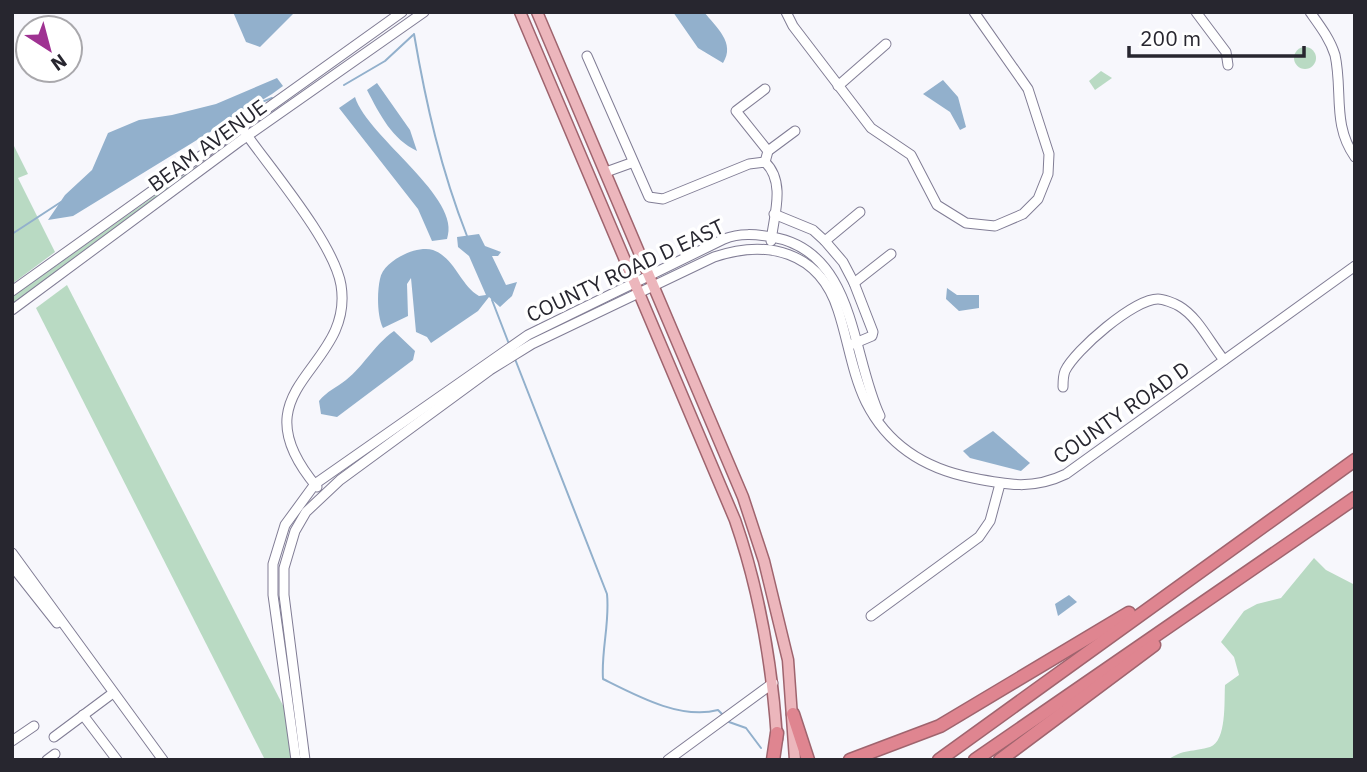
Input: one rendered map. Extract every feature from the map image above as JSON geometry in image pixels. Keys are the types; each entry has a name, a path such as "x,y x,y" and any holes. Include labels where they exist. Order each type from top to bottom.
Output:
{"highway":[{"path":"939,760 1355,460"},
{"path":"975,760 1355,498"},
{"path":"1000,760 1308,530"},
{"path":"851,759 940,726 1164,596"},
{"path":"793,714 808,760"},
{"path":"776,760 777,733"}],"main road":[{"path":"520,12 739,532 759,600 774,683 777,733"},
{"path":"537,12 729,460 755,531 788,660 795,760"}],"street":[{"name":"BEAM AVENUE","path":"12,291 401,12"},
{"name":"BEAM AVENUE","path":"12,310 247,136 424,12"},
{"path":"786,12 871,128 911,155 931,197 951,216 966,223 985,226 1004,224 1023,214 1038,199 1048,174 1049,154 1028,89 974,12"},
{"path":"1196,12 1226,52 1228,65"},
{"path":"1310,12 1332,46 1337,68 1339,120 1355,157"},
{"path":"838,86 886,44"},
{"path":"587,56 644,191 656,200 749,164 765,162"},
{"path":"765,89 736,111 768,151"},
{"path":"241,127 326,246 341,285 340,315 335,333 302,377 289,406 289,440 314,484 323,494"},
{"path":"765,162 768,151 795,131"},
{"path":"765,162 777,177 770,249"},
{"path":"606,172 631,163"},
{"path":"825,241 860,212"},
{"path":"774,214 813,230 843,262 873,332 852,344"},
{"name":"COUNTY ROAD D EAST","path":"296,760 272,595 273,564 285,525 314,484 505,348 636,288 732,236 751,234 772,237 799,245 832,276 840,289 866,402 890,433"},
{"name":"COUNTY ROAD D EAST","path":"652,280 739,249 770,249 800,260 827,285 852,344"},
{"path":"854,283 891,254"},
{"name":"COUNTY ROAD D","path":"890,433 908,454 930,467 1000,484 1032,486 1066,474 1355,266"},
{"name":"COUNTY ROAD D EAST","path":"305,760 284,595 284,568 295,531 323,494 509,358 636,288"},
{"path":"1063,387 1064,374 1072,359 1091,340 1142,304 1158,299 1178,305 1190,315 1224,360"},
{"path":"872,616 979,537 990,521 1000,484"},
{"path":"13,560 163,760"},
{"path":"668,760 774,683"},
{"path":"54,737 113,693"},
{"path":"83,715 117,760"},
{"path":"12,741 34,726"}],"green space":[{"path":"1305,47 1315,54 1316,58 1309,68 1305,69 1295,62 1294,58 1301,48"},
{"path":"1101,71 1112,78 1095,90 1089,81"},
{"path":"12,142 28,174 18,178 55,252 12,284"},
{"path":"228,144 230,146 12,307 12,297"},
{"path":"67,285 311,760 265,760 36,308"},
{"path":"1314,558 1326,570 1355,585 1355,760 1168,760 1178,754 1210,747 1215,743 1224,720 1225,685 1239,675 1234,657 1221,642 1244,611 1257,604 1281,598"}],"water":[{"path":"233,12 295,12 260,47 246,42"},
{"path":"673,12 704,12 726,42 723,63 698,48"},
{"path":"277,78 283,86 272,94 73,216 48,220 65,195 92,170 108,133 139,120 216,104"},
{"path":"943,80 958,97 966,127 960,130 950,112 923,94"},
{"path":"377,83 410,130 417,151 400,140 377,108 367,90"},
{"path":"355,97 377,131 412,168 441,205 448,223 447,239 432,241 418,209 339,108"},
{"path":"479,234 485,246 501,252 498,256 492,256 506,285 517,282 512,296 500,307 489,297 478,311 431,343 427,337 416,332 411,278 407,284 408,316 383,328 378,304 382,272 410,252 426,249 441,254 472,291 479,296 486,295 469,256 458,247 457,237"},
{"path":"947,288 957,295 979,295 979,308 959,311 946,299"},
{"path":"394,331 415,351 413,360 337,417 321,414 319,401 352,374"},
{"path":"993,431 1030,463 1021,471 970,458 963,451"},
{"path":"1069,595 1077,602 1058,616 1055,604"}],"waterway":[{"path":"414,34 435,136 467,236"},
{"path":"344,85 385,61 413,35"},
{"path":"254,105 272,98"},
{"path":"12,234 61,202"},
{"path":"492,300 509,344"},
{"path":"515,359 607,594 603,679 659,705 689,712 718,710 723,715"},
{"path":"729,722 746,728 761,748"}]}
